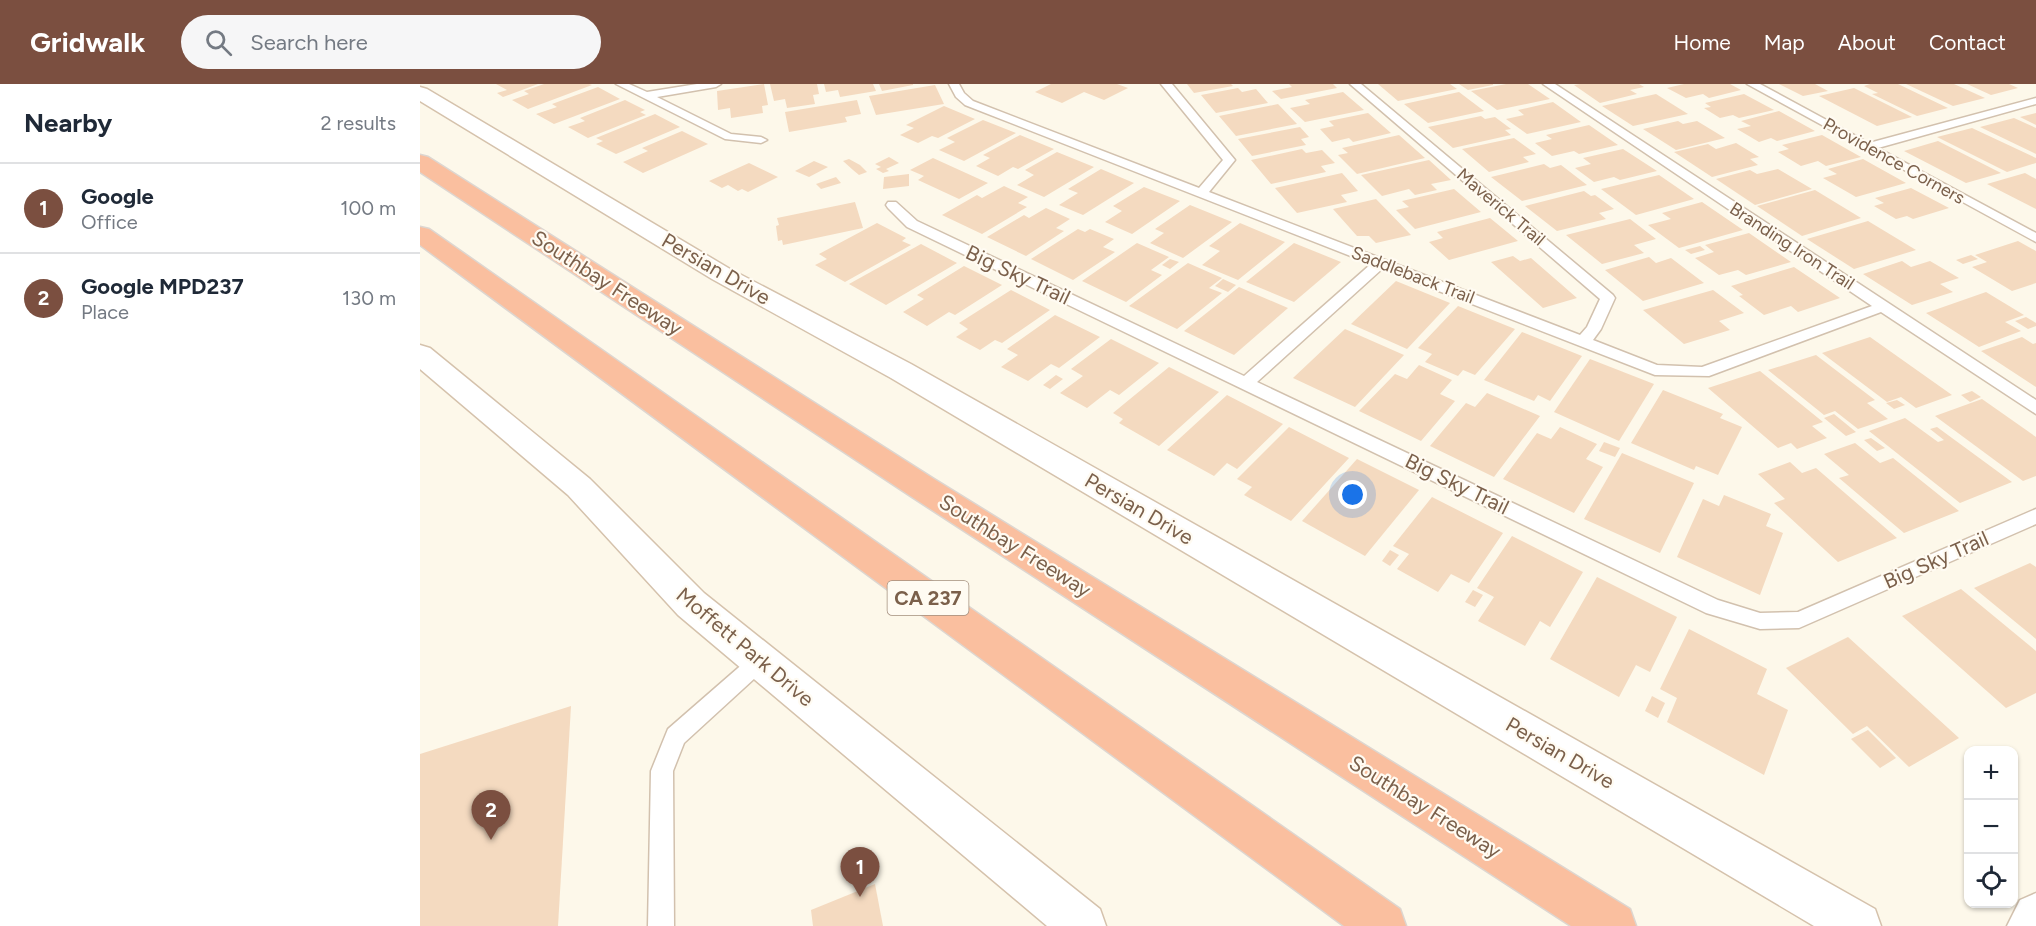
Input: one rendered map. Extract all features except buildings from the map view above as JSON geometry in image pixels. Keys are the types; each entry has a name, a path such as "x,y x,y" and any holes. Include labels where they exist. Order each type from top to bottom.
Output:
{"highway":[{"name":"Southbay Freeway","path":"420,162 923,488 1613,926"},
{"name":"CA 237","path":"420,234 1383,926"}],"street":[{"name":"Persian Drive","path":"420,93 721,274 901,371 1858,926"},
{"name":"Moffett Park Drive","path":"420,354 579,486 691,604 1083,926"},
{"path":"2030,926 2036,916"}],"lane":[{"path":"621,84 729,137 761,140"},
{"path":"645,96 716,84"},
{"name":"Saddleback Trail","path":"954,84 960,95 969,103 1655,370 1703,372 1884,306"},
{"path":"1166,84 1228,160 1201,193"},
{"name":"Maverick Trail","path":"1355,84 1608,298 1593,329 1584,341"},
{"name":"Branding Iron Trail","path":"1548,84 2036,408"},
{"name":"Providence Corners","path":"1752,84 2036,238"},
{"path":"1867,147 2036,101"},
{"name":"Big Sky Trail","path":"892,205 912,224 1713,607 1760,621 1798,620 2036,516"},
{"path":"1246,383 1381,262"},
{"path":"661,926 662,771 676,736 760,661"}],"place":[{"name":"Google MPD237","path":"491,840"},
{"name":"Google","path":"860,897"}]}
